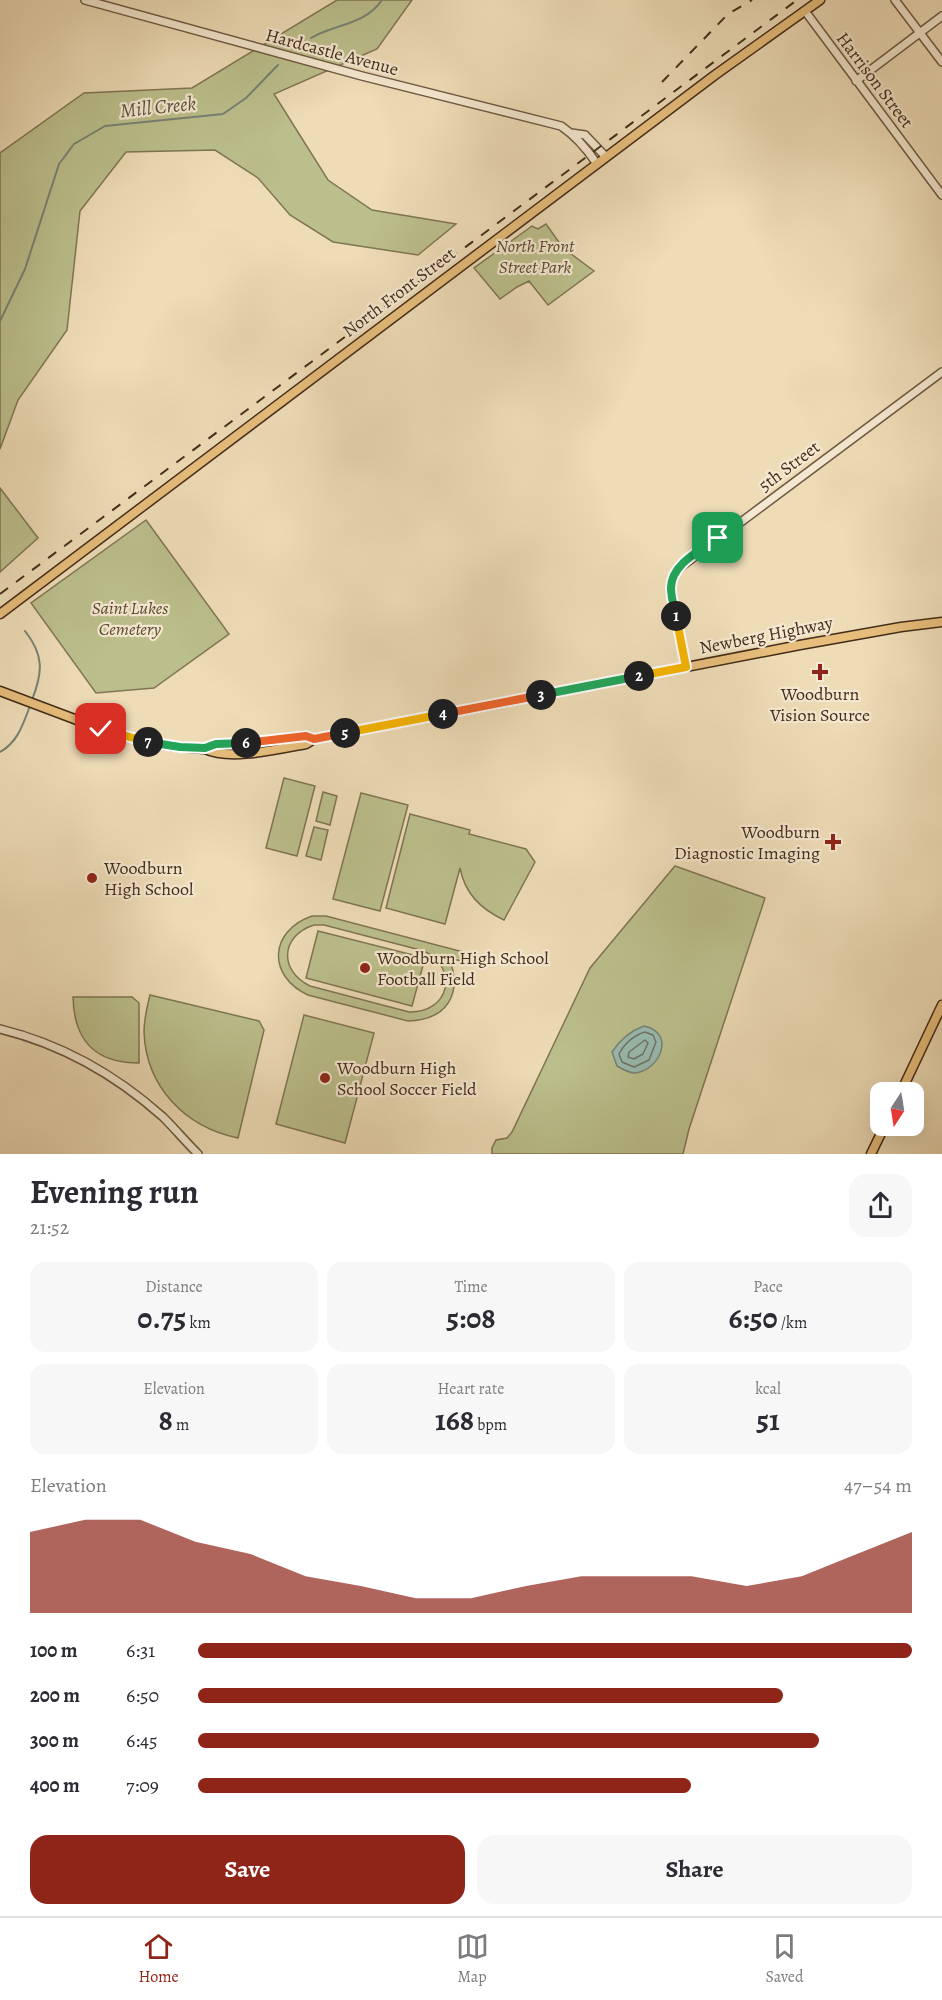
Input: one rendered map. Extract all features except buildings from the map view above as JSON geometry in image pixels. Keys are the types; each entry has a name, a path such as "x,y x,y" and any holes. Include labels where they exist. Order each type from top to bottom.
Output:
{"main road":[{"name":"North Front Street","path":"0,614 751,48 820,0"},
{"name":"Newberg Highway","path":"2,695 116,734 160,744 205,748 216,744 251,743 306,736 314,739 876,631 942,622"},
{"path":"906,1082 942,1005"},
{"path":"871,1154 880,1136"}],"street":[{"name":"Hardcastle Avenue","path":"85,0 351,73 561,126 571,133 597,164"},
{"path":"895,0 942,62"},
{"name":"Harrison Street","path":"805,11 942,195"},
{"path":"856,81 942,16"},
{"name":"Hardcastle Avenue","path":"571,133 585,135 606,157"},
{"name":"5th Street","path":"686,667 671,590 673,577 678,569 942,372"},
{"path":"0,1029 60,1049 110,1077 164,1119 198,1154"}],"green space":[{"path":"337,0 412,0 377,49 274,94 328,180 372,210 456,224 418,255 333,242 290,215 258,178 215,150 126,152 80,211 67,330 18,400 0,449 0,153 84,93 192,88"},
{"name":"North Front Street Park","path":"546,224 563,248 594,271 548,305 529,281 500,299 474,268 532,226 538,229"},
{"path":"0,488 38,538 0,572"},
{"name":"Saint Lukes Cemetery","path":"146,520 229,634 154,688 96,693 31,603"},
{"path":"284,778 315,786 297,856 266,848"},
{"path":"323,792 337,796 330,825 316,821"},
{"path":"361,793 408,805 380,911 333,899"},
{"path":"410,814 470,830 469,834 526,849 535,862 504,920 475,900 466,886 460,868 445,924 386,908"},
{"path":"314,827 328,830 321,860 306,856"},
{"path":"675,866 765,898 689,1129 683,1154 492,1154 496,1140 507,1138 512,1132 590,968"},
{"path":"312,916 326,916 471,954 469,963 449,958 454,983 448,1003 442,1010 433,1016 408,1021 308,995 295,987 285,977 278,954 287,932","holes":["314,925 324,925 424,951 435,959 446,978 441,998 423,1010 409,1012 310,986 300,980 289,963 290,945 303,930"]},
{"name":"Woodburn High School Football Field","path":"318,931 425,958 412,1006 306,978"},
{"path":"150,995 259,1021 264,1030 238,1138 201,1125 172,1102 161,1087 146,1052 144,1032"},
{"path":"73,997 132,997 139,1003 139,1063 110,1059 99,1054 90,1046 78,1026"},
{"name":"Woodburn High School Soccer Field","path":"304,1015 374,1033 345,1143 276,1124"}],"water":[{"path":"644,1026 654,1030 660,1036 661,1051 657,1059 644,1071 628,1072 617,1066 612,1052 626,1036"}],"waterway":[{"name":"Mill Creek","path":"311,38 367,15 382,0"},
{"name":"Mill Creek","path":"0,321 25,269 59,164 74,144 105,126 223,114 246,98 278,65"},
{"name":"Mill Creek","path":"25,631 36,648 40,664 32,700"},
{"name":"Mill Creek","path":"0,752 16,738 30,706"}],"railway":[{"path":"662,82 728,14 752,0"},
{"path":"0,594 797,0"}],"place":[{"name":"Woodburn Vision Source","path":"820,672"},
{"name":"Woodburn Diagnostic Imaging","path":"833,842"},
{"name":"Woodburn High School","path":"92,878"},
{"name":"Woodburn High School Football Field","path":"365,968"},
{"name":"Woodburn High School Soccer Field","path":"325,1078"}],"route":[{"path":"101,729 152,742 192,748 306,736 314,739 686,667 672,595 673,577 682,564 718,538"}]}
